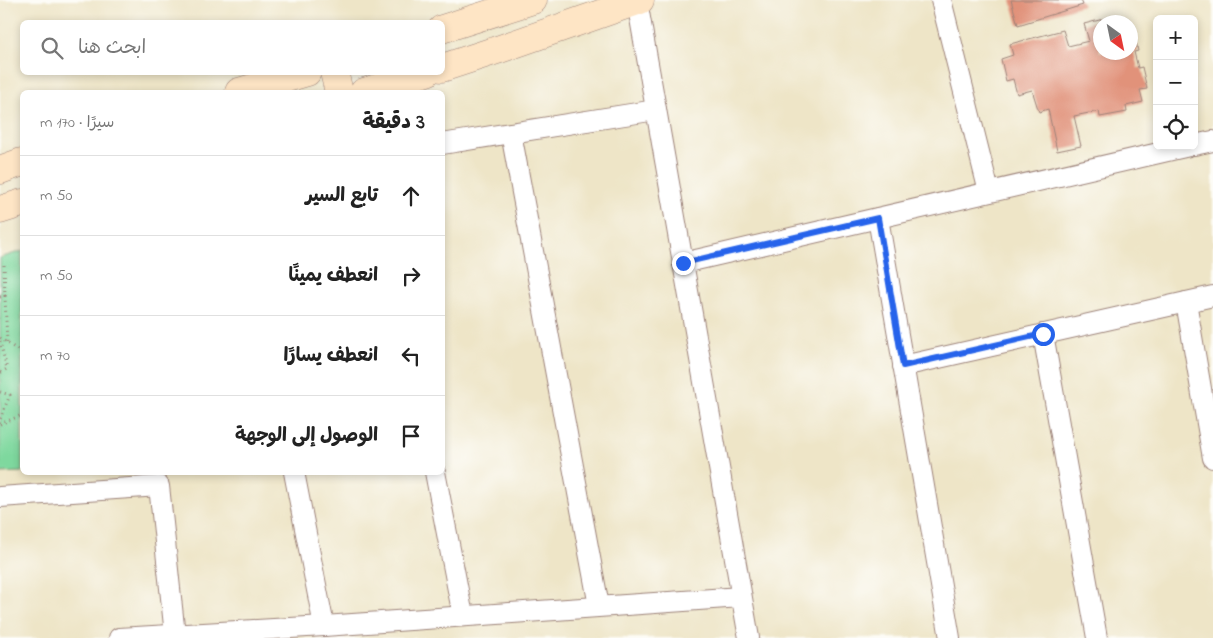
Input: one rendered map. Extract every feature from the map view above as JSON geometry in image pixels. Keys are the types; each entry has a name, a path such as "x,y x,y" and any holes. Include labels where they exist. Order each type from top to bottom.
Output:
{"main road":[{"path":"445,28 533,0"},
{"path":"445,67 500,50 639,0"},
{"path":"335,75 338,90"},
{"path":"370,90 418,75"},
{"path":"249,90 296,81"},
{"path":"0,170 20,163"},
{"path":"0,210 20,204"}],"street":[{"path":"639,0 656,110 749,638"},
{"path":"941,0 989,192"},
{"path":"445,144 656,110"},
{"path":"511,133 599,606"},
{"path":"1198,144 1213,141"},
{"path":"683,263 1172,150"},
{"path":"878,218 950,638"},
{"path":"903,366 1213,296"},
{"path":"1186,302 1213,458"},
{"path":"1043,334 1097,638"},
{"path":"295,475 324,626"},
{"path":"436,475 463,616"},
{"path":"0,497 140,480 159,486 175,635"},
{"path":"119,638 324,626 395,629 463,616 742,597"}],"path":[{"path":"4,265 6,343"},
{"path":"0,297 5,296"},
{"path":"0,340 20,352"},
{"path":"0,340 7,369 0,373"},
{"path":"0,392 10,395 0,419"},
{"path":"0,424 20,417"}],"green space":[{"path":"20,252 20,472 0,473 0,258"}],"building":[{"path":"1011,0 1081,0 1083,5 1018,25"},
{"path":"1093,22 1093,60 1136,60 1138,68 1142,67 1147,89 1140,90 1143,102 1126,106 1127,112 1100,117 1099,111 1074,116 1081,146 1057,151 1048,109 1039,112 1032,90 1017,94 1013,79 1006,81 1001,59 1013,55 1010,44 1063,30 1068,46 1089,41 1084,24"}],"route":[{"path":"683,263 878,218 903,366 1043,334"}]}
